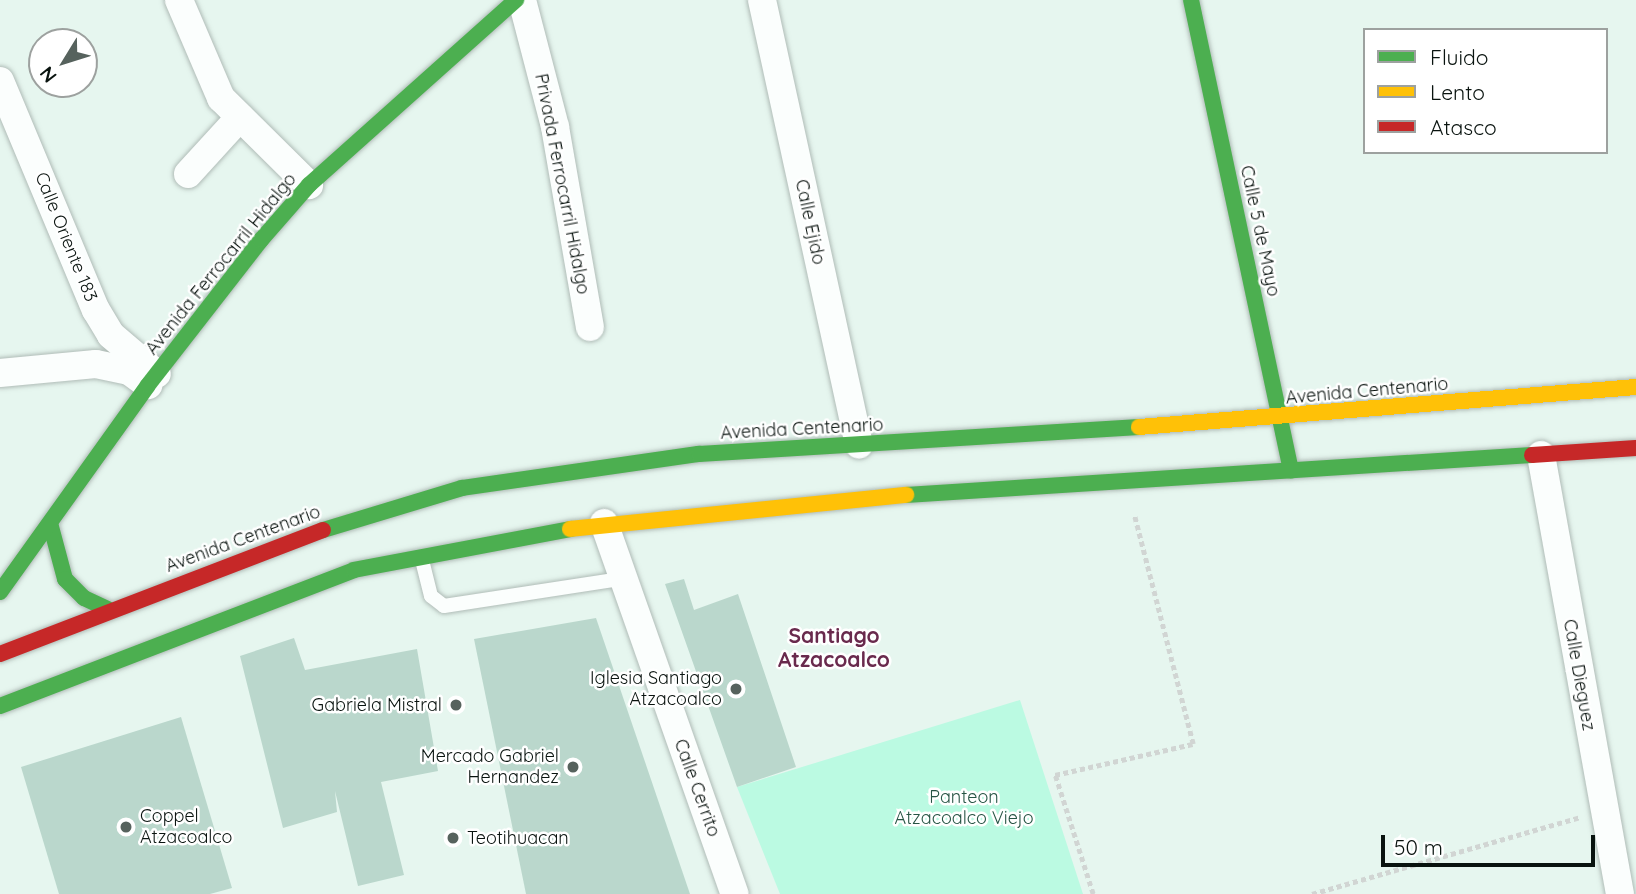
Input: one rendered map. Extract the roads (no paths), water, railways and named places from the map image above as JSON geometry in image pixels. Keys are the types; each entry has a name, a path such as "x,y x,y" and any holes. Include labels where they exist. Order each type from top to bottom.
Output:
{"main road":[{"name":"Avenida Ferrocarril Hidalgo","path":"0,592 153,379 309,185 516,0"},
{"name":"Calle 5 de Mayo","path":"1191,0 1291,470"},
{"name":"Avenida Centenario","path":"0,654 108,609 344,522 462,488 699,454 1280,418 1636,387"},
{"path":"0,706 354,570 422,555 604,523 1125,479 1636,448"},
{"path":"50,523 54,553 65,579 84,598 108,609"},
{"path":"237,562 251,611"}],"street":[{"path":"179,0 221,98 309,185"},
{"name":"Privada Ferrocarril Hidalgo","path":"522,0 555,127 590,327"},
{"name":"Calle Ejido","path":"762,0 859,445"},
{"name":"Calle Oriente 183","path":"0,81 12,136 103,323 153,379"},
{"path":"188,174 240,117"},
{"path":"0,373 96,364 153,379"},
{"name":"Calle Dieguez","path":"1541,455 1602,811 1620,894"},
{"name":"Calle Cerrito","path":"604,523 621,579 736,894"}],"lane":[{"path":"422,555 428,589 444,606 621,579"}],"place":[{"name":"Iglesia Santiago Atzacoalco","path":"736,689"},
{"name":"Gabriela Mistral","path":"456,705"},
{"name":"Mercado Gabriel Hernandez","path":"573,767"},
{"name":"Coppel Atzacoalco","path":"126,827"},
{"name":"Teotihuacan","path":"453,838"}],"district":[{"name":"Santiago Atzacoalco","path":"834,647"}],"park label":[{"name":"Panteon Atzacoalco Viejo","path":"964,808"}]}
